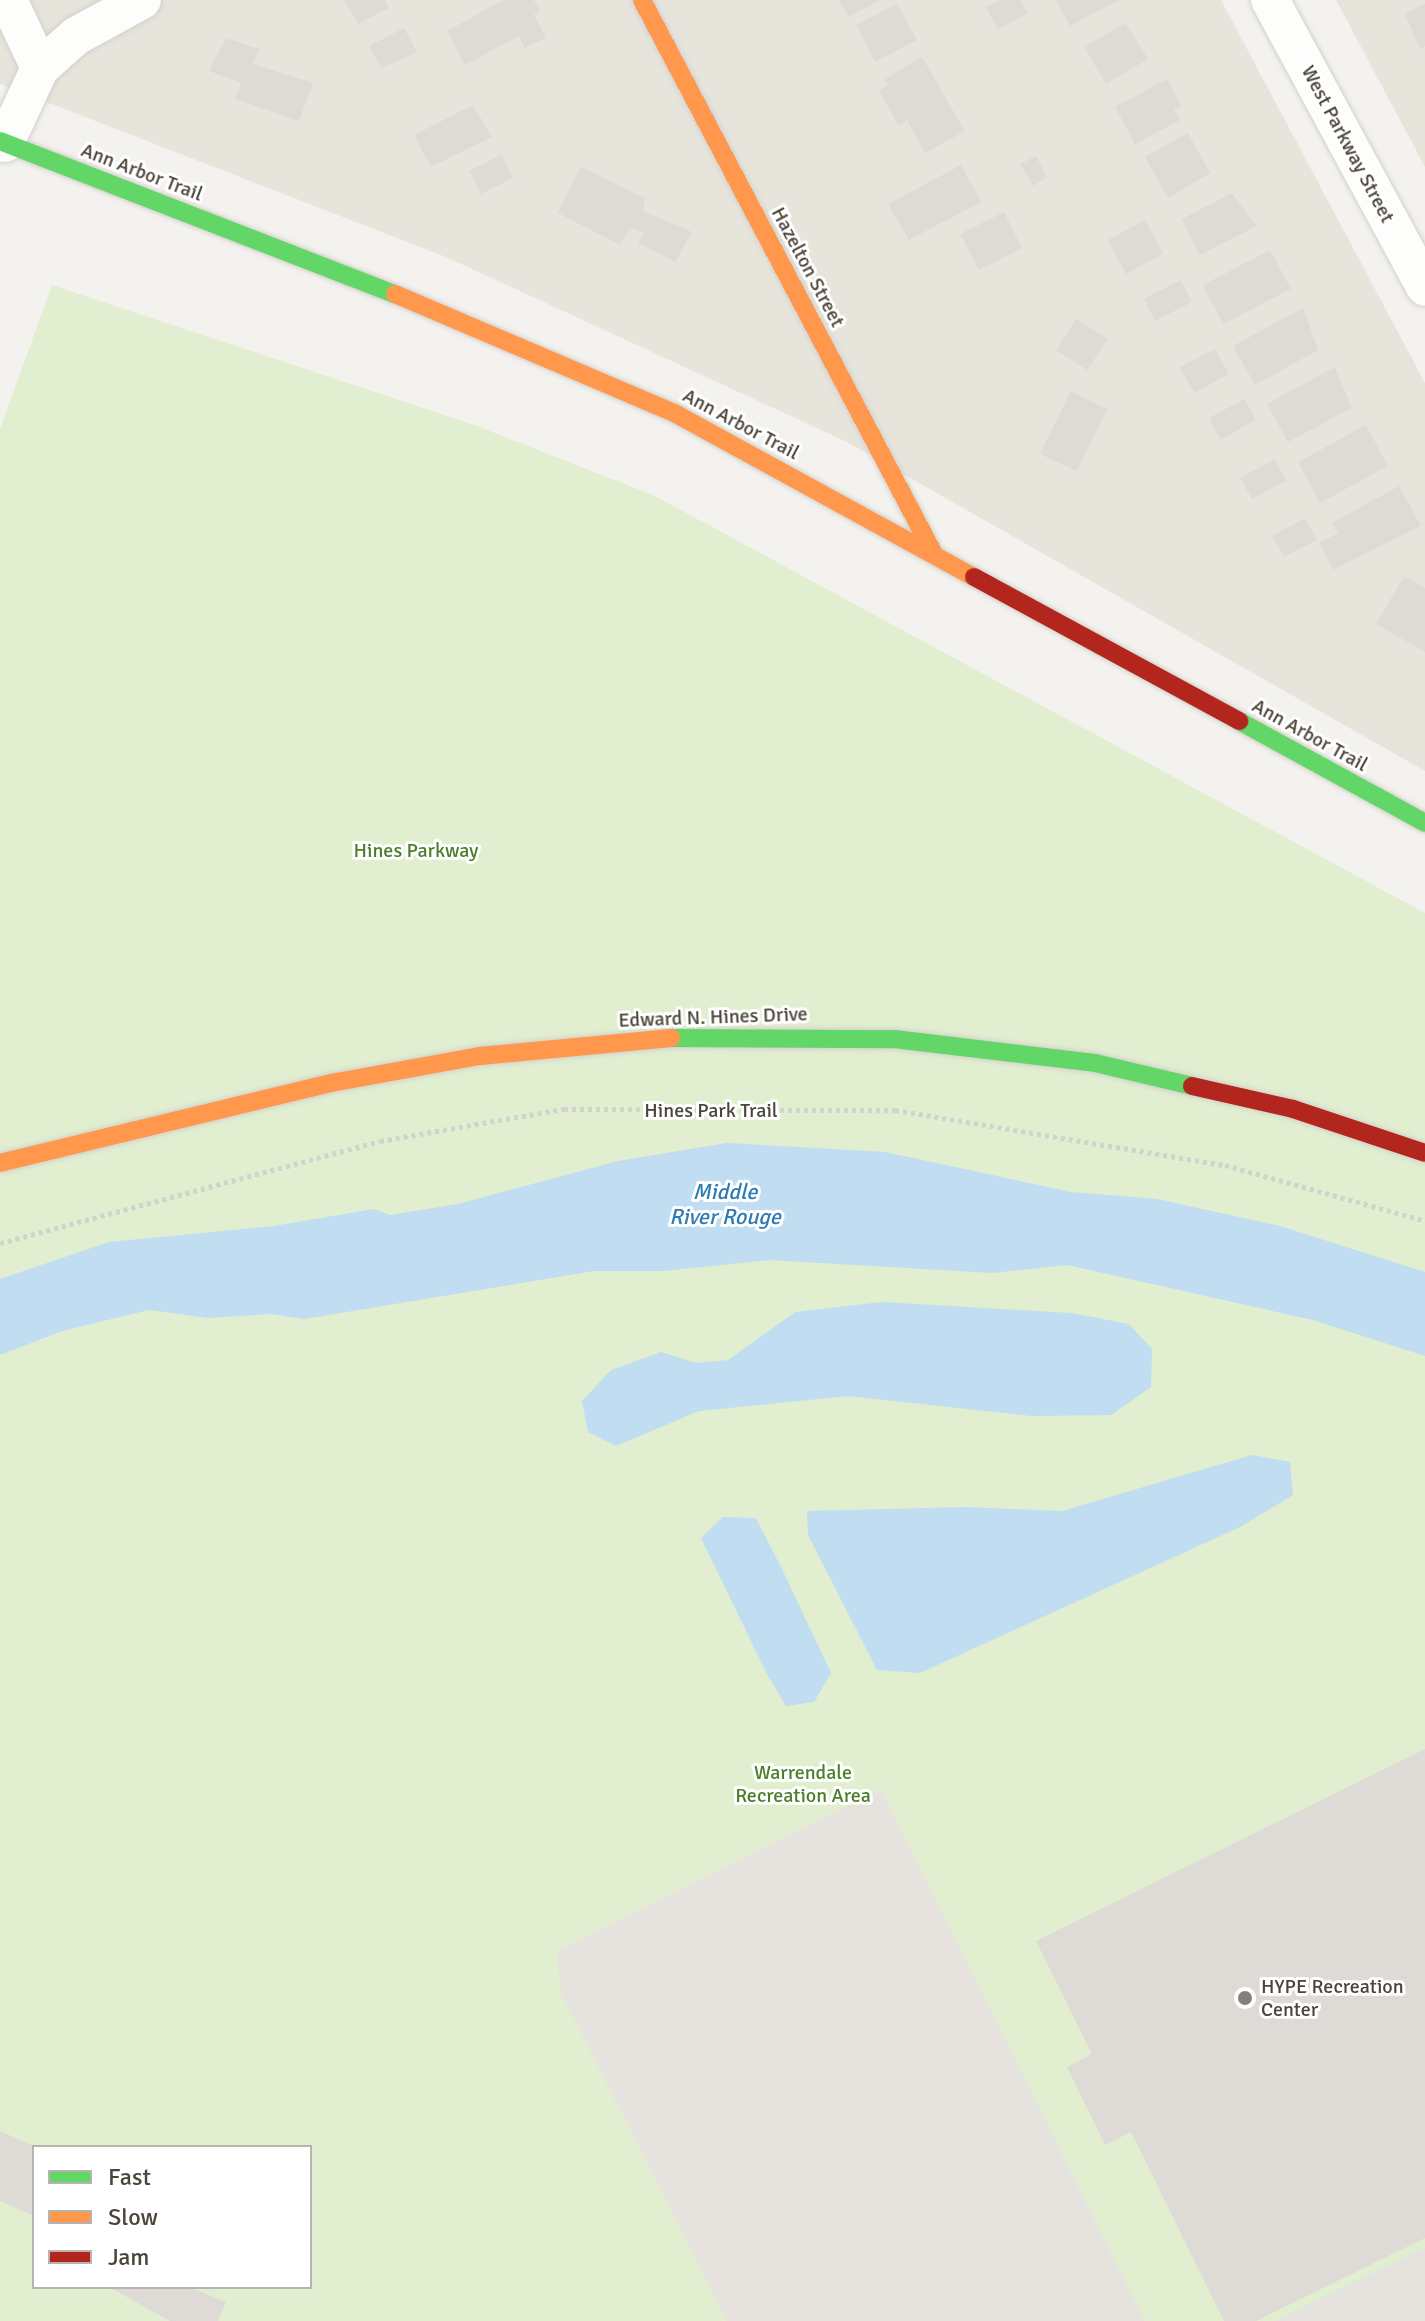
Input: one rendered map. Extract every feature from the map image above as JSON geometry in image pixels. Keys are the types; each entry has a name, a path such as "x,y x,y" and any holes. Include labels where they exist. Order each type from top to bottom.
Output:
{"street":[{"path":"8,0 40,68"},
{"path":"3,142 40,68 76,36 142,0"},
{"name":"Hazelton Street","path":"642,0 934,554"},
{"name":"West Parkway Street","path":"1270,0 1425,287"},
{"name":"Ann Arbor Trail","path":"3,142 433,309 676,414 1425,823"},
{"name":"Edward N. Hines Drive","path":"0,1163 331,1083 480,1056 646,1039 782,1035 894,1039 1095,1063 1293,1109 1425,1153"}],"path":[{"name":"Hines Park Trail","path":"0,1243 380,1141 564,1109 895,1110 1225,1165 1425,1221"}],"shaded area":[{"path":"0,0 1221,0 1425,383 1425,771 847,442 446,257 0,84"},
{"path":"1336,0 1425,0 1425,167"},
{"path":"881,1789 1145,2321 727,2321 561,1993 557,1951"},
{"path":"1425,2247 1425,2321 1275,2321"}],"green space":[{"path":"52,285 477,426 653,495 1425,913 1425,2321 0,2321 0,429"}],"water":[{"name":"Middle River Rouge","path":"727,1143 885,1152 1071,1192 1157,1199 1280,1226 1425,1272 1425,1356 1313,1320 1067,1265 992,1273 769,1260 664,1271 594,1271 304,1319 270,1314 209,1318 149,1310 62,1331 0,1355 0,1279 109,1242 274,1226 374,1209 390,1215 458,1204 618,1161"},
{"path":"882,1302 1071,1313 1129,1324 1152,1349 1151,1387 1111,1415 1031,1416 848,1396 699,1411 616,1446 588,1432 582,1401 611,1370 661,1352 696,1363 728,1360 795,1312"},
{"path":"1252,1455 1290,1462 1293,1495 1240,1527 920,1673 877,1670 808,1535 807,1511 967,1507 1062,1511"},
{"path":"723,1517 756,1518 782,1569 831,1673 814,1702 786,1706 767,1674 701,1538"}],"building":[{"path":"344,0 385,0 389,8 358,24"},
{"path":"503,0 534,0 540,10 534,15 546,38 525,48 519,36 465,65 447,31"},
{"path":"839,0 881,0 848,17"},
{"path":"1000,0 1020,0 1028,13 998,29 986,7"},
{"path":"1056,0 1119,0 1070,26"},
{"path":"897,4 917,40 875,62 856,25"},
{"path":"1425,4 1425,46 1420,49 1405,14"},
{"path":"1126,23 1148,59 1106,84 1084,47"},
{"path":"404,28 417,52 382,68 369,46"},
{"path":"226,38 259,49 253,64 313,83 299,121 235,99 241,83 209,71"},
{"path":"922,57 965,131 925,153 907,120 898,125 879,90 888,85 885,79"},
{"path":"1167,79 1181,106 1174,110 1180,120 1135,144 1115,107"},
{"path":"473,105 492,137 431,167 414,135"},
{"path":"1188,133 1210,173 1168,198 1145,157"},
{"path":"501,155 513,178 481,194 469,171"},
{"path":"1036,156 1047,177 1033,186 1020,164"},
{"path":"961,165 981,202 909,240 888,204"},
{"path":"581,167 645,198 643,211 692,232 675,262 638,243 644,233 630,228 620,245 558,213"},
{"path":"1232,193 1257,226 1200,255 1182,219"},
{"path":"1004,212 1022,248 979,270 960,234"},
{"path":"1145,220 1163,254 1126,274 1108,240"},
{"path":"1270,250 1291,289 1223,324 1203,285"},
{"path":"1181,280 1192,302 1155,321 1144,299"},
{"path":"1303,308 1318,350 1255,385 1233,346"},
{"path":"1076,319 1108,339 1087,370 1056,350"},
{"path":"1215,349 1229,374 1194,393 1180,367"},
{"path":"1335,367 1352,408 1288,442 1267,404"},
{"path":"1071,391 1107,409 1077,471 1040,454"},
{"path":"1244,399 1256,420 1220,440 1209,418"},
{"path":"1366,425 1388,466 1320,503 1298,462"},
{"path":"1275,459 1286,481 1252,499 1240,478"},
{"path":"1399,486 1421,526 1333,570 1319,543 1338,533 1332,523"},
{"path":"1305,518 1317,540 1284,557 1272,536"},
{"path":"1404,576 1425,588 1425,652 1376,624"},
{"name":"HYPE Recreation Center","path":"1425,1749 1425,2238 1256,2321 1224,2321 1131,2132 1105,2145 1067,2067 1092,2054 1036,1941"},
{"path":"0,2131 32,2145 32,2215 0,2201"},
{"path":"113,2289 194,2289 226,2302 218,2321 170,2321"}],"traffic: fast":[{"path":"0,141 395,294"},
{"path":"1239,721 1425,823"},
{"path":"671,1038 894,1039 1095,1063 1192,1086"}],"traffic: slow":[{"path":"642,0 934,554"},
{"path":"395,294 676,414 974,577"},
{"path":"0,1163 331,1083 480,1056 671,1038"}],"traffic: jam":[{"path":"974,577 1239,721"},
{"path":"1192,1086 1293,1109 1425,1153"}],"place":[{"name":"HYPE Recreation Center","path":"1245,1998"}],"park label":[{"name":"Hines Parkway","path":"416,850"},
{"name":"Warrendale Recreation Area","path":"803,1784"}]}
